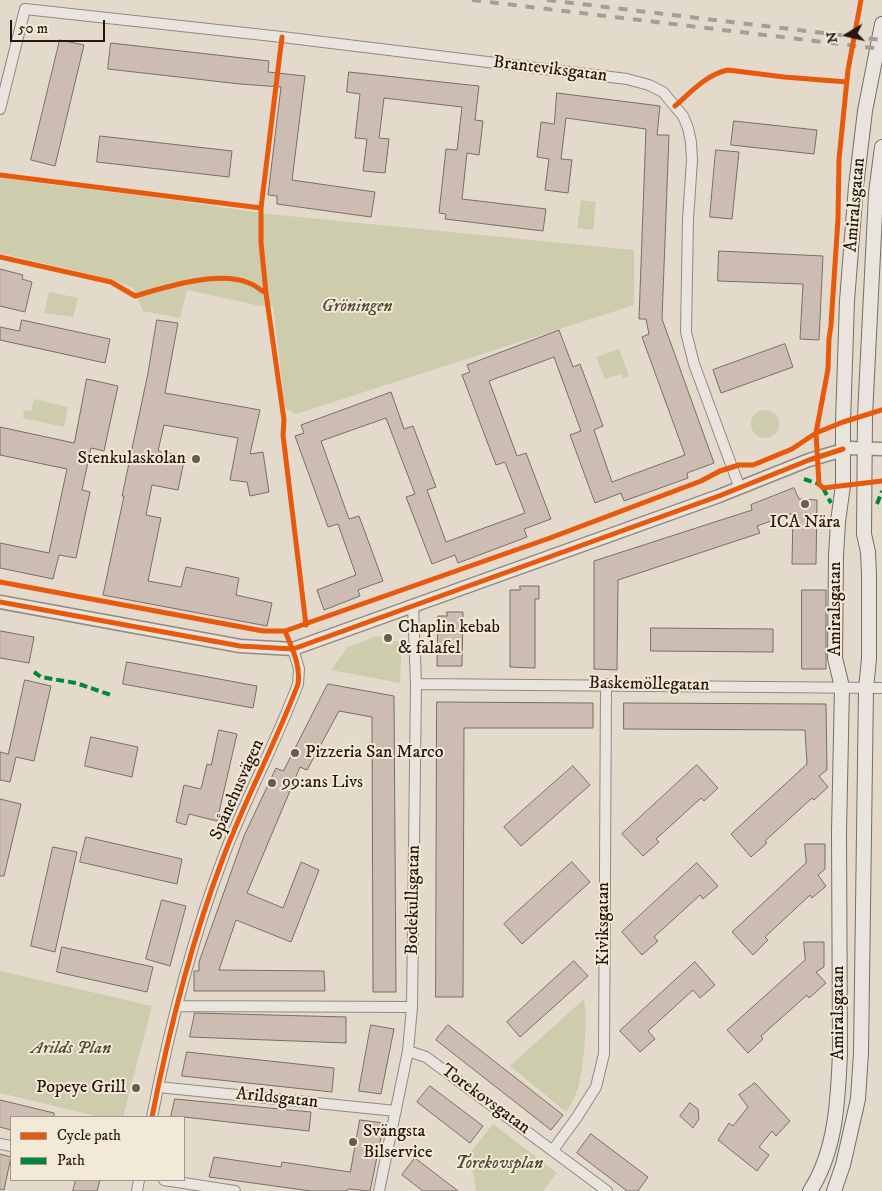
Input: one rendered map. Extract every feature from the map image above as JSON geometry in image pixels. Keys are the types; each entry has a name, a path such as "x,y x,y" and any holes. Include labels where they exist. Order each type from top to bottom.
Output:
{"main road":[{"name":"Amiralsgatan","path":"810,1191 817,1180 829,1145 836,1117 838,1090 840,1053 839,832 842,687 835,658 836,556 847,449 847,301 856,186 865,111 882,24"},
{"name":"Amiralsgatan","path":"834,1191 846,1155 858,1099 861,1053 866,688 869,658 869,568 864,534 864,448 876,193 882,147"}],"street":[{"name":"Branteviksgatan","path":"0,109 25,9 282,37 627,79 649,85 663,92 683,116 691,142 692,160 688,219 686,315 688,347 739,486"},
{"path":"0,602 240,646 293,649 719,496 739,486 809,460 847,449 882,449"},
{"name":"Bodekullsgatan","path":"379,1191 408,1051 412,1007 416,684 413,606"},
{"name":"Spånehusvägen","path":"152,1116 177,1006 203,916 223,857 298,684 299,669 293,649"},
{"name":"Baskemöllegatan","path":"416,684 606,684 882,688"},
{"name":"Kiviksgatan","path":"553,1150 596,1087 604,1054 606,684"},
{"path":"177,1006 412,1007"},
{"name":"Torekovsgatan","path":"408,1051 426,1056 606,1191"},
{"name":"Arildsgatan","path":"158,1088 396,1111"},
{"path":"170,1181 235,1191"}],"green space":[{"name":"Gröningen","path":"0,178 268,214 634,250 634,305 296,414 285,408 273,306 260,306 187,290 180,318 143,311 133,288 107,278 0,253"},
{"path":"581,200 596,202 593,230 577,228"},
{"path":"49,292 78,298 73,317 44,313"},
{"path":"619,349 629,376 623,378 621,374 605,379 596,357"},
{"path":"34,399 68,407 64,427 23,418 24,410 31,411"},
{"path":"765,410 775,414 779,424 775,434 765,438 755,434 751,424 755,414"},
{"path":"377,636 382,637 382,643 392,645 394,641 402,642 400,683 331,670 348,647"},
{"name":"Arilds Plan","path":"0,971 152,1006 123,1116 96,1116 0,1093"},
{"path":"584,999 584,1057 577,1091 566,1112 510,1066"},
{"name":"Torekovsplan","path":"493,1124 557,1173 543,1191 476,1191 470,1153"}],"building":[{"path":"60,40 84,45 55,166 31,160"},
{"path":"111,43 269,61 268,72 305,76 292,180 375,192 371,217 277,204 277,196 268,195 281,87 108,69"},
{"path":"349,72 479,86 475,120 483,121 479,155 467,153 462,199 546,209 543,231 445,219 446,214 439,213 446,149 457,150 462,107 384,98 379,138 389,139 385,173 363,171 367,139 355,138 360,94 347,92"},
{"path":"557,93 660,106 657,135 669,135 662,319 714,463 687,473 688,478 624,501 621,493 595,503 570,435 581,431 554,357 489,381 517,456 526,453 551,519 524,529 527,537 458,563 455,555 432,564 406,497 415,494 386,418 321,441 349,519 359,516 383,581 358,590 360,596 324,610 317,590 356,575 338,524 328,527 295,436 304,433 301,425 391,392 404,429 413,426 436,487 427,490 446,542 525,513 505,462 496,465 462,375 470,372 467,365 559,330 573,367 580,364 603,426 594,430 612,482 685,455 642,337 649,334 646,319 639,319 646,129 566,118 561,159 572,160 568,193 545,190 549,159 537,157 541,122 554,124"},
{"path":"734,121 817,130 814,154 731,145"},
{"path":"100,136 232,151 229,177 97,162"},
{"path":"716,150 739,152 732,219 710,217"},
{"path":"719,251 823,256 819,340 800,339 803,284 718,281"},
{"path":"0,269 23,275 22,279 32,282 25,312 0,306"},
{"path":"22,320 110,339 105,363 0,340 0,327 19,331"},
{"path":"157,320 178,323 165,393 260,410 250,454 263,452 269,492 250,496 247,482 230,480 238,438 164,425 158,451 185,456 178,490 152,485 146,515 161,518 148,581 181,587 186,567 239,578 236,595 272,603 267,626 103,595 124,496 122,496 148,373"},
{"path":"785,344 793,367 721,393 713,370"},
{"path":"87,379 118,386 104,451 91,448 82,490 90,492 76,558 59,555 53,579 0,568 0,543 49,553 67,469 0,455 0,427 74,443"},
{"path":"794,488 799,499 817,500 816,564 792,564 793,513 757,526 760,533 618,580 617,670 594,669 594,561 752,510 751,505"},
{"path":"520,586 539,586 539,599 535,599 535,668 510,667 510,590 520,590"},
{"path":"802,590 826,590 826,669 802,669"},
{"path":"447,612 463,612 462,666 437,666 438,616 447,616"},
{"path":"651,628 773,629 773,652 651,651"},
{"path":"0,631 34,637 29,663 0,658"},
{"path":"127,662 257,686 253,708 123,684"},
{"path":"25,680 51,686 34,761 16,757 10,782 0,780 0,752 8,754"},
{"path":"328,684 394,696 396,992 373,992 372,717 339,711 307,770 300,767 247,893 283,908 301,862 319,870 291,942 236,920 219,970 324,971 325,991 194,991 194,971 199,971 199,962 244,836 276,768 283,771"},
{"path":"437,702 593,703 593,728 464,728 463,997 436,997"},
{"path":"624,703 826,704 827,770 819,776 828,787 814,800 812,798 765,841 767,843 751,857 731,834 807,764 805,730 624,729"},
{"path":"219,730 237,734 217,821 189,814 186,825 176,822 184,785 201,789 207,764 211,765"},
{"path":"91,737 138,747 132,777 85,766"},
{"path":"697,765 718,788 704,801 701,798 656,839 659,842 643,856 622,834"},
{"path":"573,766 590,785 521,846 504,827"},
{"path":"0,799 21,804 4,876 0,876"},
{"path":"86,837 182,859 177,884 80,862"},
{"path":"805,844 825,844 825,869 818,875 826,886 812,898 810,895 765,937 768,940 753,955 732,932 806,863"},
{"path":"53,847 77,852 55,952 31,946"},
{"path":"572,862 590,882 522,944 504,924"},
{"path":"697,863 718,886 703,899 700,895 654,937 658,941 642,955 622,932"},
{"path":"162,900 186,906 170,966 146,959"},
{"path":"804,942 824,942 824,967 816,972 826,983 809,998 807,995 761,1036 763,1039 748,1053 727,1030 805,960"},
{"path":"62,947 153,967 147,992 57,972"},
{"path":"574,961 588,976 520,1037 507,1022"},
{"path":"695,962 715,985 700,998 693,990 648,1031 655,1039 640,1052 620,1031"},
{"path":"195,1013 346,1017 346,1043 190,1037"},
{"path":"371,1025 394,1029 381,1094 359,1091"},
{"path":"448,1025 563,1115 551,1130 436,1040"},
{"path":"187,1052 334,1068 332,1092 182,1076"},
{"path":"755,1083 790,1121 776,1136 772,1131 759,1147 769,1155 757,1171 718,1140 729,1123 733,1126 748,1107 739,1095"},
{"path":"430,1086 483,1126 470,1143 417,1102"},
{"path":"175,1099 311,1112 309,1131 171,1116"},
{"path":"0,1100 54,1113 54,1116 10,1116 10,1130 0,1127"},
{"path":"690,1103 698,1109 699,1119 693,1128 680,1116"},
{"path":"360,1120 384,1123 370,1191 348,1189 347,1191 311,1191 209,1177 214,1157 281,1167 282,1162 350,1172"},
{"path":"591,1134 648,1177 638,1191 627,1191 577,1153"},
{"path":"0,1154 10,1157 10,1162 4,1190 0,1189"},
{"path":"415,1158 458,1191 423,1191 402,1175"},
{"path":"76,1181 100,1181 97,1191 73,1191"}],"railway":[{"path":"472,0 882,49"},
{"path":"547,0 882,40"}],"marked path":[{"path":"804,479 819,484"},
{"path":"823,488 831,503"},
{"path":"877,504 882,491"},
{"path":"34,672 41,677 76,683 111,695"}],"cycle path":[{"path":"861,0 848,70 839,159 838,219 828,369 816,433 819,484 823,488 882,481"},
{"path":"282,37 261,208 261,242 266,293 284,420 283,435 306,625"},
{"path":"675,106 706,79 728,70 847,82"},
{"path":"0,175 261,208"},
{"path":"0,257 111,282 135,296 192,281 222,278 236,279 249,283 266,293"},
{"path":"0,582 263,631 285,631 550,538 701,481 720,471 739,465 753,465 792,449 816,433 843,422 882,410"},
{"path":"0,602 240,646 293,649 719,496 809,460 843,449"},
{"path":"152,1116 182,986 211,890 241,814 298,684 297,664 285,631"}],"place":[{"name":"Stenkulaskolan","path":"196,459"},
{"name":"ICA Nära","path":"805,504"},
{"name":"Chaplin kebab & falafel","path":"388,638"},
{"name":"Pizzeria San Marco","path":"295,753"},
{"name":"99:ans Livs","path":"272,783"},
{"name":"Popeye Grill","path":"136,1088"},
{"name":"Svängsta Bilservice","path":"353,1142"}]}
